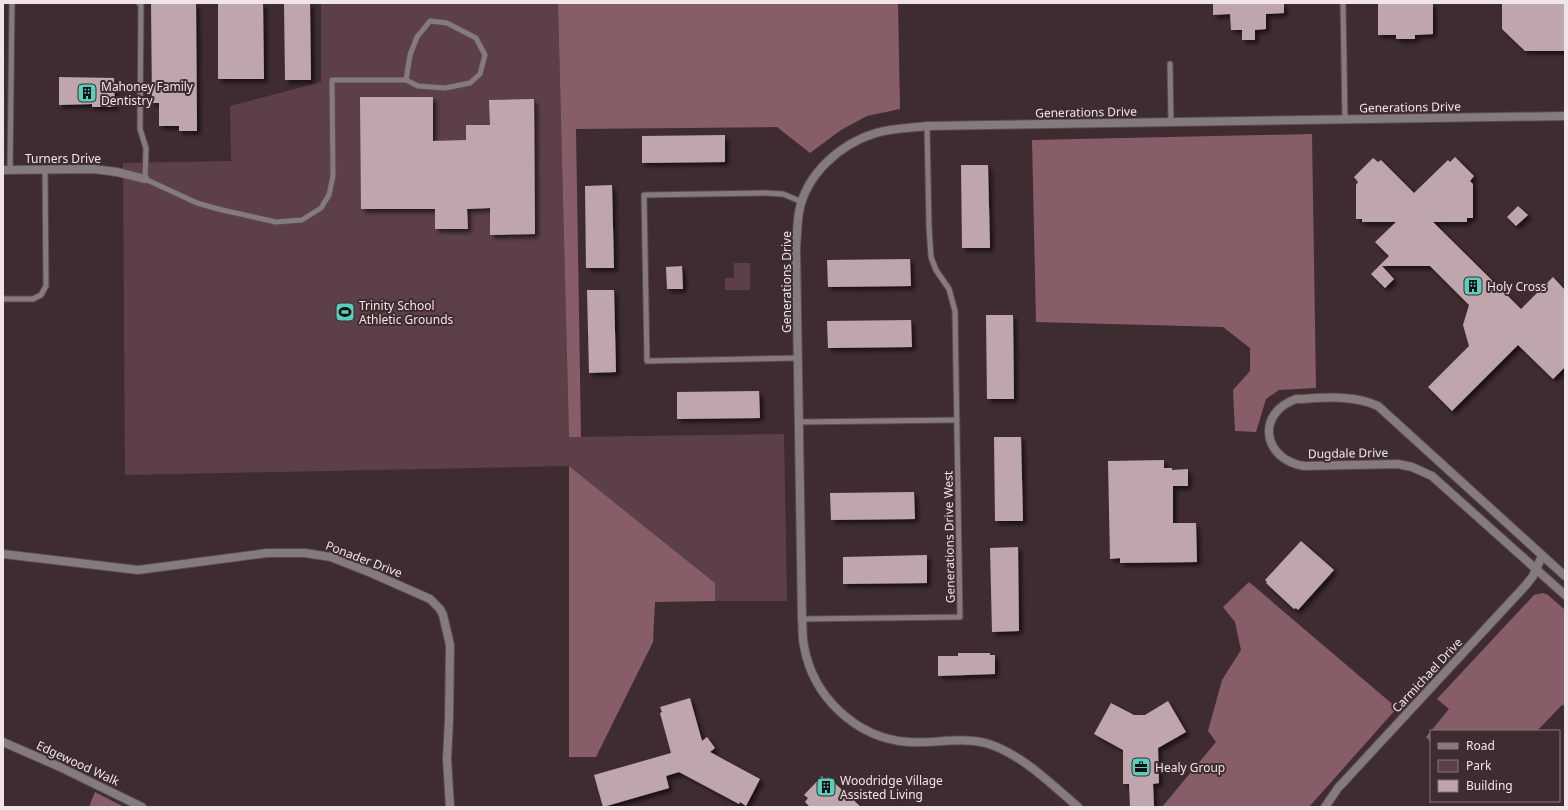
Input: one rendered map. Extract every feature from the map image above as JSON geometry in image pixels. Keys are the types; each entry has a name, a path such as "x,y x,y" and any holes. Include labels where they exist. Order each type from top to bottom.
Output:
{"street":[{"name":"Generations Drive","path":"1078,807 1024,762 1010,753 988,744 965,741 908,742 895,740 867,731 839,711 826,697 815,680 804,646 802,619 796,248 799,212 812,180 823,165 841,150 860,139 877,133 927,126 1565,116"},
{"name":"Turners Drive","path":"7,170 93,169 117,172 146,179"},
{"name":"Dugdale Drive","path":"1565,576 1378,406 1366,400 1353,398 1296,399 1279,408 1273,417 1269,436 1271,444 1284,460 1293,464 1304,466 1398,464 1426,472 1565,595"},
{"name":"Ponader Drive","path":"3,554 138,570 154,569 226,557 267,553 305,553 331,558 370,572 430,599 440,608 450,645 450,720 447,759 450,807"},
{"name":"Carmichael Drive","path":"1325,807 1338,788 1526,585 1542,556"},
{"name":"Edgewood Walk","path":"3,742 60,767 142,807"}],"lane":[{"path":"7,170 12,3"},
{"path":"139,3 141,5 140,129 146,148 146,179 197,203 276,222 302,220 321,208 329,195 333,176 332,80 406,80 418,86 445,88 470,83 480,74 485,55 476,38 447,22 430,22 417,37 410,55 406,80"},
{"path":"1343,3 1345,120"},
{"path":"1170,64 1170,123"},
{"name":"Generations Drive West","path":"802,619 960,618 955,311 949,289 936,270 931,256 927,126"},
{"path":"3,299 34,299 41,295 46,286 44,170"},
{"path":"798,358 647,361 644,196 766,193 783,194 802,202"},
{"path":"798,422 957,420"}],"green space":[{"name":"Trinity School Athletic Grounds","path":"321,3 558,3 569,437 784,434 787,601 715,601 715,583 569,466 125,475 123,163 231,161 230,106 321,82"},
{"path":"734,263 750,263 750,290 725,290 725,278 734,278"}],"shaded area":[{"path":"558,3 898,3 900,109 867,116 841,130 810,153 777,127 576,129 581,437 569,437"},
{"path":"1312,134 1316,388 1279,390 1266,399 1256,432 1235,431 1233,390 1250,371 1250,348 1223,327 1036,322 1032,140"},
{"path":"569,466 715,583 715,601 655,602 653,642 596,757 569,757"},
{"path":"1249,582 1397,708 1309,807 1162,807 1216,742 1208,731 1222,680 1241,650 1235,622 1223,607"},
{"path":"1543,593 1548,595 1565,610 1565,706 1562,705 1538,730 1432,730 1449,709 1437,699 1534,595"},
{"path":"1430,732 1430,741 1426,737"},
{"path":"95,792 124,807 89,807"}],"building":[{"path":"151,3 196,3 197,131 179,131 179,126 159,126 159,103 152,103"},
{"path":"218,3 263,3 264,79 218,79"},
{"path":"284,3 310,3 311,80 285,80"},
{"path":"1213,3 1284,3 1284,13 1266,14 1266,29 1255,30 1255,40 1242,40 1242,30 1231,30 1230,14 1213,15"},
{"path":"1378,3 1433,3 1433,34 1415,35 1415,39 1396,39 1396,35 1378,35"},
{"path":"1502,3 1565,3 1565,51 1525,51 1502,29"},
{"name":"Mahoney Family Dentistry","path":"59,77 114,78 115,107 92,107 92,104 59,105"},
{"path":"360,97 433,97 433,141 466,140 466,125 490,125 489,100 534,99 535,234 490,235 490,208 467,209 468,229 435,229 435,209 361,209"},
{"path":"725,135 725,162 642,163 642,136"},
{"name":"Holy Cross","path":"1455,157 1474,176 1470,181 1473,184 1473,218 1467,218 1467,222 1433,222 1521,309 1553,277 1565,290 1565,367 1553,379 1518,345 1452,411 1428,387 1469,346 1463,325 1469,305 1430,266 1382,266 1394,279 1385,288 1371,274 1389,256 1375,242 1396,222 1362,222 1362,219 1356,219 1356,185 1358,182 1354,177 1373,158 1378,162 1381,160 1414,193 1448,160 1450,162"},
{"path":"961,165 988,165 990,248 962,248"},
{"path":"612,185 614,268 586,268 585,186"},
{"path":"1518,206 1528,215 1516,226 1507,217"},
{"path":"910,259 911,286 828,287 827,260"},
{"path":"682,266 683,289 667,289 666,267"},
{"path":"587,290 614,290 616,372 589,373"},
{"path":"986,315 1013,315 1014,399 987,399"},
{"path":"911,320 912,347 828,348 827,321"},
{"path":"759,391 760,418 677,419 677,392"},
{"path":"994,437 1021,437 1023,521 995,521"},
{"path":"1164,460 1164,468 1172,468 1172,470 1188,469 1188,486 1173,486 1173,523 1196,523 1197,562 1120,563 1120,558 1110,559 1108,461"},
{"path":"914,492 915,519 831,520 830,493"},
{"path":"1301,541 1334,570 1298,610 1296,608 1294,609 1266,583 1267,582 1265,580"},
{"path":"1018,547 1019,631 992,632 990,548"},
{"path":"927,555 927,583 843,584 843,557"},
{"path":"958,653 990,653 990,655 995,655 995,674 938,676 938,656 958,656"},
{"path":"690,698 702,741 707,737 715,748 710,752 760,779 746,806 740,802 739,804 679,772 666,776 669,788 603,807 594,775 671,753 660,713 662,712 660,707"},
{"name":"Healy Group","path":"1168,701 1186,732 1158,748 1159,783 1153,784 1154,806 1130,806 1129,784 1123,784 1123,750 1094,734 1111,703 1134,715 1145,715"},
{"name":"Woodridge Village Assisted Living","path":"822,776 825,780 828,777 861,807 810,807 805,802 808,798 804,795"}],"place":[{"name":"Mahoney Family Dentistry","path":"87,93"},
{"name":"Holy Cross","path":"1473,286"},
{"name":"Trinity School Athletic Grounds","path":"345,312"},
{"name":"Healy Group","path":"1141,767"},
{"name":"Woodridge Village Assisted Living","path":"826,787"}]}
